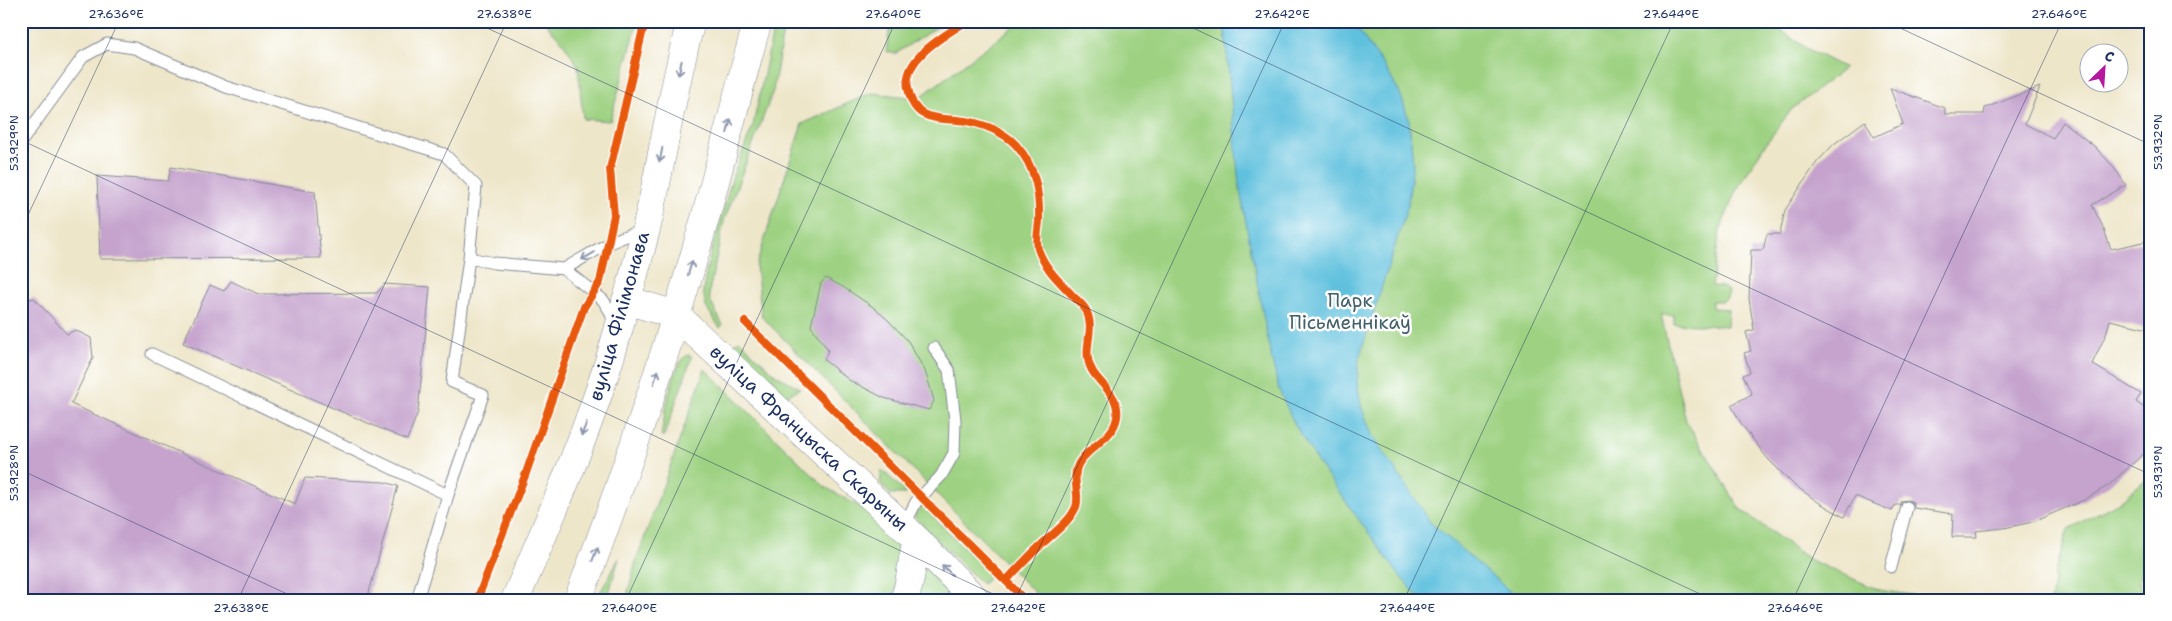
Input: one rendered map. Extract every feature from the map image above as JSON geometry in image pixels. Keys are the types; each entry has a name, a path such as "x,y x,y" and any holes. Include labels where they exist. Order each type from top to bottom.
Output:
{"main road":[{"name":"вуліца Філімонава","path":"515,600 600,389 644,231 691,21"},
{"path":"578,600 617,496 676,315 709,204 758,21"},
{"name":"вуліца Францыска Скарыны","path":"626,300 676,315 902,518 976,600"},
{"path":"902,518 912,557 910,583 904,600"},
{"path":"530,564 528,592 530,600"}],"lane":[{"path":"21,142 83,57 107,44 134,48 226,87 444,154 476,186 470,258 452,382 483,395 448,495 417,600"},
{"path":"470,258 494,263 564,269 608,245 634,233 644,231"},
{"path":"564,269 603,300 610,310 617,333"},
{"path":"902,518 946,470 954,453 955,420 949,370 934,348"},
{"path":"152,354 448,495"},
{"path":"902,518 909,516 916,502"},
{"path":"1891,567 1907,507"}],"green space":[{"path":"543,21 638,21 610,121 583,119 578,66 562,41"},
{"path":"775,21 781,21 784,26 773,91 724,221 709,292 710,301 723,325 720,328 706,307 703,291 707,267 733,175 753,126"},
{"path":"891,21 946,21 895,54 886,51"},
{"name":"Парк Пісьменнікаў","path":"1021,21 1767,21 1806,48 1845,68 1791,110 1762,149 1736,191 1720,230 1712,286 1723,287 1728,291 1727,298 1723,301 1712,301 1712,308 1728,309 1727,326 1674,324 1674,315 1661,315 1686,421 1740,509 1810,560 1879,590 1944,600 1042,600 762,317 756,266 802,124 871,93 919,98"},
{"path":"739,340 776,375 800,388 787,396 734,344"},
{"path":"688,355 692,357 664,436 661,436 673,379 682,360"},
{"path":"705,369 825,487 878,517 892,531 903,560 894,600 626,600 636,561"},
{"path":"882,470 907,494 890,494 880,483"},
{"path":"2151,475 2151,542 2145,552 2139,582 2146,600 2051,600 2056,568 2068,529 2119,502"},
{"path":"922,506 988,571 987,580 982,584 915,518 916,513"},
{"path":"619,558 607,600 596,600"},
{"path":"921,564 967,600 912,600"}],"water":[{"path":"1224,21 1352,21 1384,66 1400,93 1409,120 1413,162 1408,205 1359,358 1357,383 1362,409 1373,437 1431,523 1520,600 1421,600 1399,575 1318,463 1295,425 1279,390 1270,352 1239,185"}],"building":[{"path":"2040,87 2025,124 2053,138 2063,122 2094,146 2112,165 2126,185 2092,205 2111,249 2148,241 2151,254 2151,315 2148,329 2110,320 2106,334 2092,364 2141,394 2136,402 2151,413 2151,447 2109,485 2084,500 2033,522 1976,531 1977,537 1952,537 1953,514 1914,508 1913,502 1908,500 1902,501 1900,505 1895,505 1892,511 1855,496 1844,517 1818,502 1793,484 1768,459 1742,425 1731,405 1752,394 1743,375 1750,372 1744,353 1751,351 1746,332 1754,330 1749,299 1751,250 1763,250 1767,234 1780,234 1785,210 1817,162 1834,144 1865,121 1874,137 1903,124 1890,88 1945,108 1945,114 1984,114 1985,108"},
{"path":"171,167 315,192 321,258 100,259 97,176 168,181"},
{"path":"826,278 873,307 908,341 925,371 931,390 934,401 929,410 884,398 849,380 824,360 828,350 811,326 821,283"},
{"path":"231,281 258,294 377,293 384,284 430,287 418,412 407,440 183,343 210,285 224,291"},
{"path":"34,298 67,334 75,330 91,338 93,358 71,404 295,504 305,478 384,482 398,486 367,600 21,600 21,301"}],"cycle path":[{"path":"477,600 526,473 584,307 600,282 614,215 610,169 645,21"},
{"path":"967,21 927,48 918,57 908,77 911,100 916,108 929,116 966,121 993,129 1006,136 1023,153 1032,172 1037,191 1039,212 1038,249 1044,263 1086,310 1090,323 1087,353 1090,367 1115,400 1117,408 1117,417 1112,430 1081,460 1078,466 1075,478 1077,502 1073,513 1006,581"},
{"path":"745,322 1025,600"}]}
